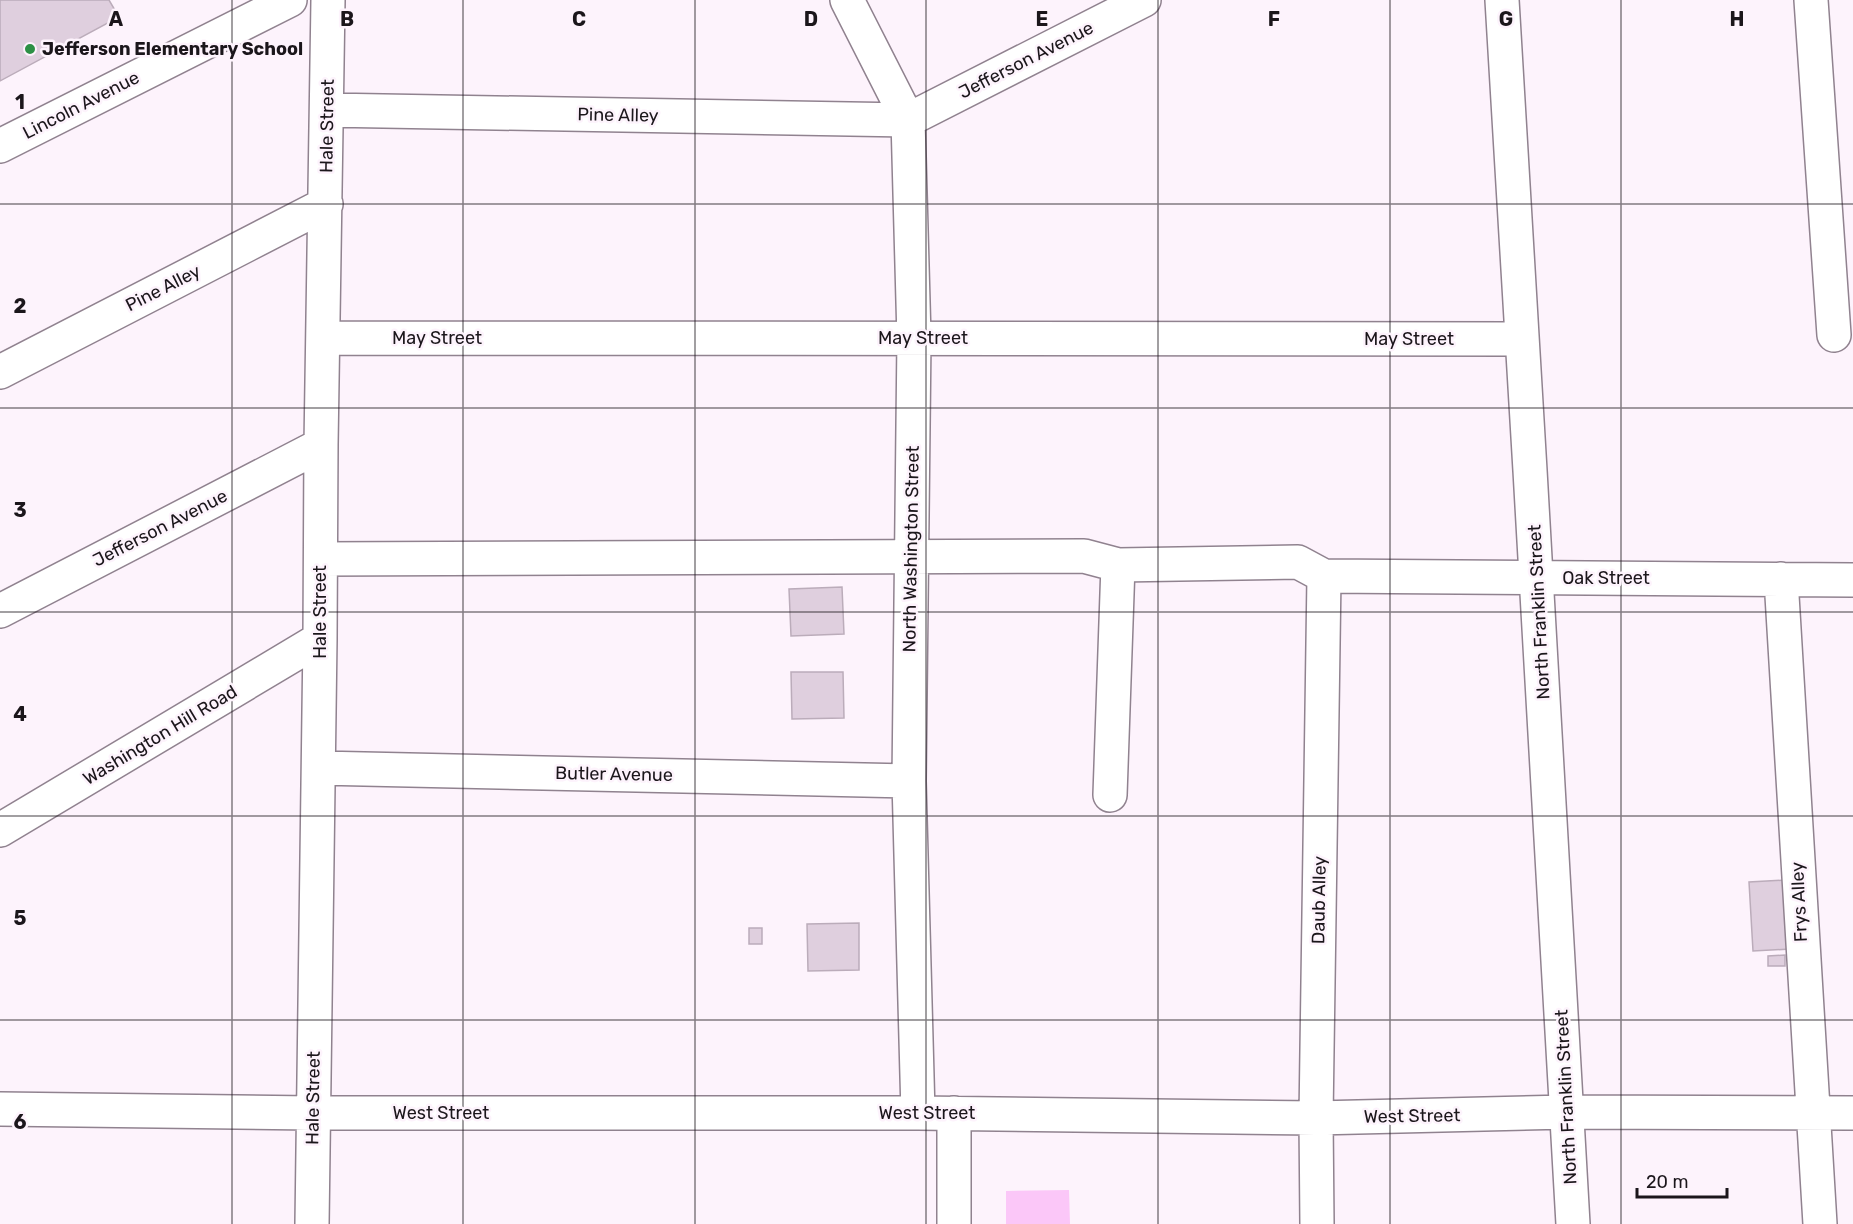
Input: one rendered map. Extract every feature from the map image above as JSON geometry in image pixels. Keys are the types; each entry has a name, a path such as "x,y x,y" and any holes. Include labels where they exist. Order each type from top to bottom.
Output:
{"street":[{"name":"Lincoln Avenue","path":"0,146 290,0"},
{"name":"Hale Street","path":"312,1224 328,0"},
{"name":"North Washington Street","path":"848,0 908,120 914,338 909,781 918,1113"},
{"name":"Jefferson Avenue","path":"908,120 1144,0"},
{"name":"North Franklin Street","path":"1502,0 1521,339 1538,577 1573,1224"},
{"path":"1811,0 1834,335"},
{"name":"Pine Alley","path":"327,110 908,120"},
{"name":"Pine Alley","path":"0,372 326,204"},
{"name":"May Street","path":"324,338 1521,339"},
{"name":"Jefferson Avenue","path":"0,611 321,445"},
{"path":"321,559 1084,556 1118,565 1298,562 1324,576"},
{"path":"1110,795 1118,565"},
{"name":"Oak Street","path":"1324,576 1853,580"},
{"name":"Daub Alley","path":"1317,1224 1316,1118 1324,576"},
{"name":"Frys Alley","path":"1781,579 1820,1224"},
{"name":"Washington Hill Road","path":"0,830 321,639"},
{"name":"Butler Avenue","path":"319,768 909,781"},
{"name":"West Street","path":"0,1109 312,1113 954,1113 1316,1118 1567,1112 1853,1113"},
{"path":"954,1113 954,1224"}],"shaded area":[{"path":"1069,1190 1070,1224 1006,1224 1006,1191"}],"building":[{"name":"Jefferson Elementary School","path":"0,0 109,0 119,17 0,81"},
{"path":"842,587 844,634 791,636 789,589"},
{"path":"791,672 843,672 844,718 792,719"},
{"path":"1786,880 1790,949 1753,951 1749,882"},
{"path":"859,923 859,970 808,971 807,924"},
{"path":"749,928 762,928 762,944 749,944"},
{"path":"1785,955 1785,966 1768,966 1768,956"}],"place":[{"name":"Jefferson Elementary School","path":"30,49"}]}
